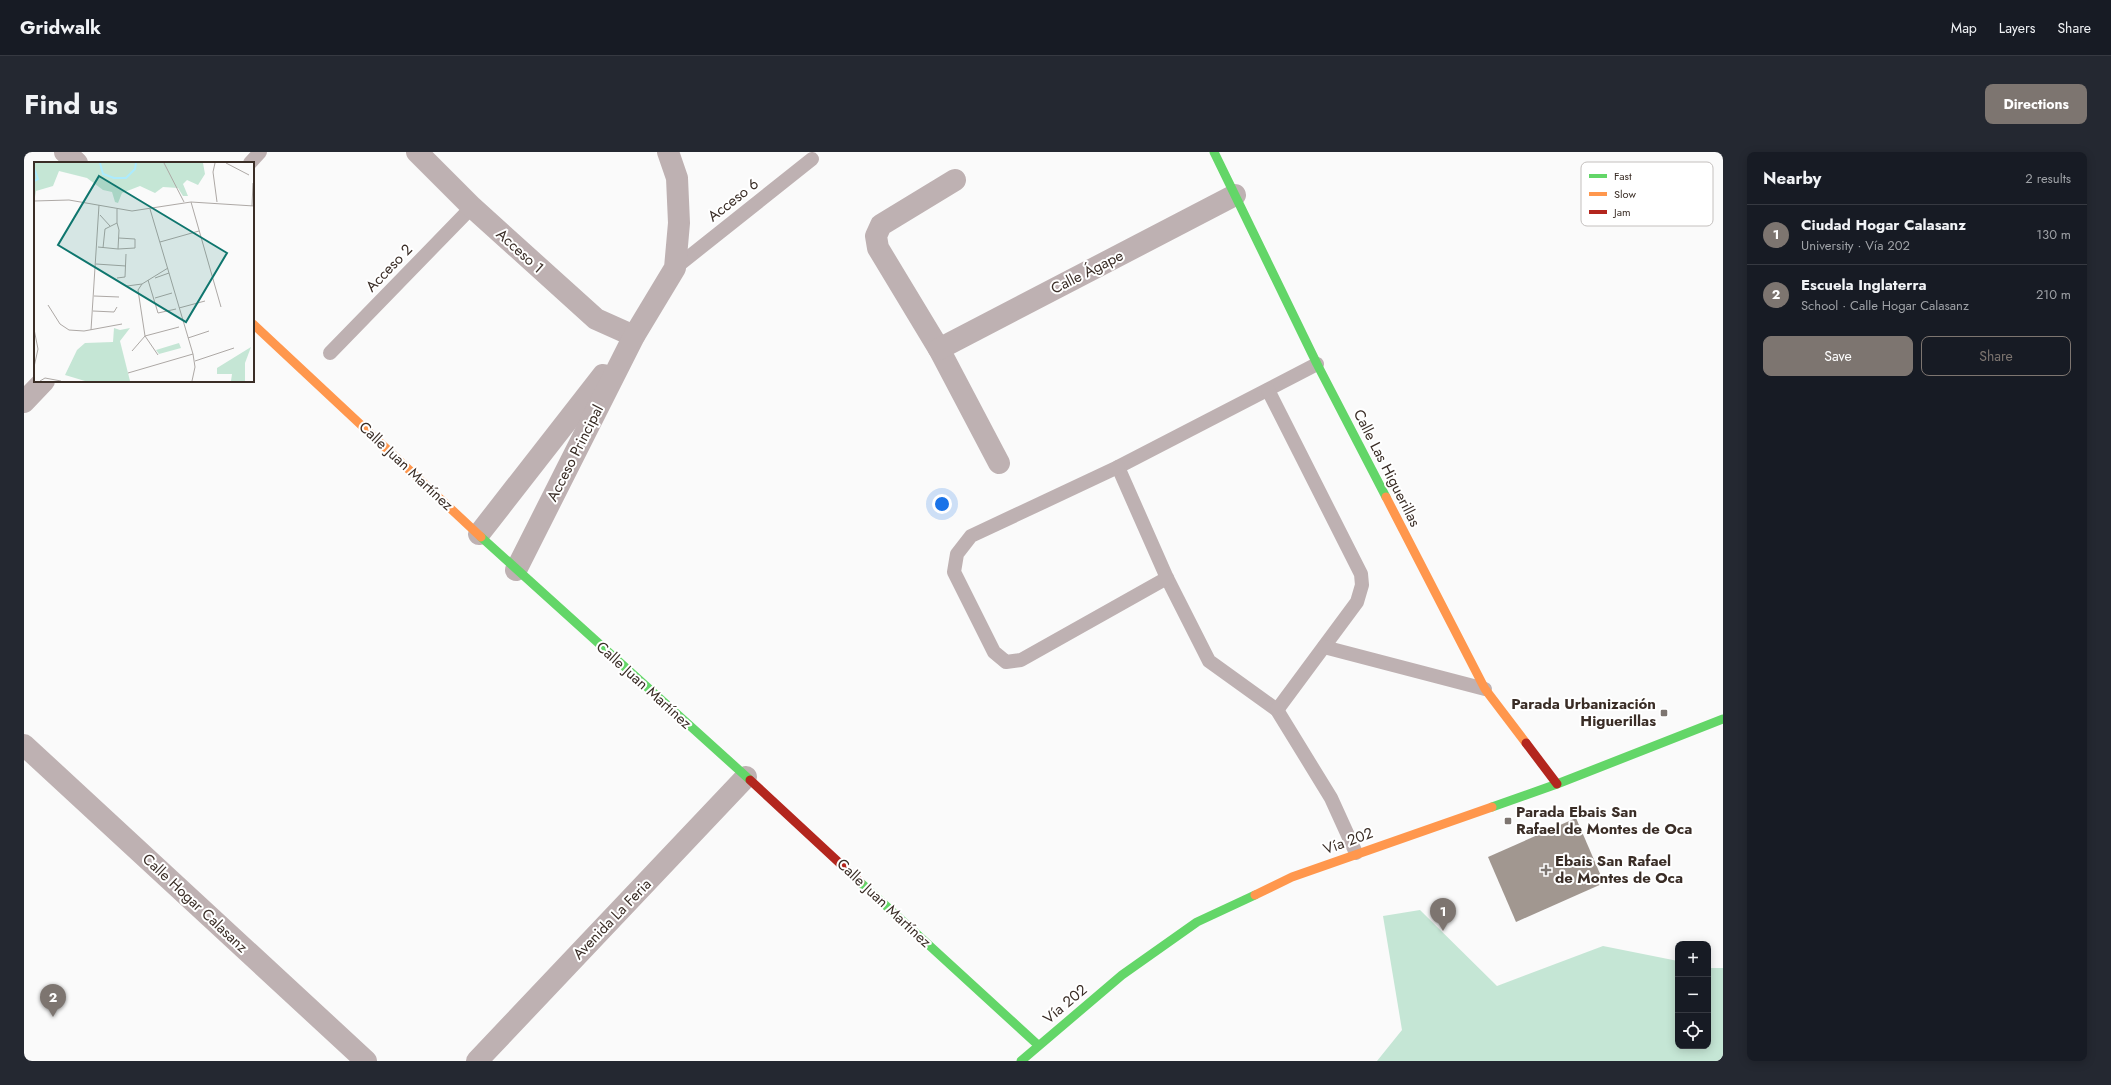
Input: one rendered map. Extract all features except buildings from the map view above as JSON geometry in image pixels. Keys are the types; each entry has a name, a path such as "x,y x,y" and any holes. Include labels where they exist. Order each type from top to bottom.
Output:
{"street":[{"path":"65,152 76,162"},
{"name":"Acceso 1","path":"417,152 472,207 596,319 634,336"},
{"name":"Acceso Principal","path":"516,570 634,336 675,268 679,223 677,178 668,152"},
{"name":"Calle Las Higuerillas","path":"1214,152 1318,364 1485,689 1557,784"},
{"path":"955,180 881,225 876,236 878,248 939,349 999,463"},
{"name":"Calle Ágape","path":"939,349 1235,195"},
{"name":"Calle Juan Martínez","path":"254,325 516,570 746,777 1038,1045"},
{"name":"Acceso Principal","path":"479,534 634,336"},
{"path":"24,402 43,382"},
{"name":"Vía 202","path":"1021,1061 1122,975 1197,922 1292,877 1356,853 1557,784 1723,718"},
{"name":"Calle Hogar Calasanz","path":"24,744 366,1061"},
{"name":"Avenida La Feria","path":"477,1061 746,777"}],"lane":[{"path":"251,162 260,152"},
{"name":"Acceso 6","path":"675,268 812,159"},
{"name":"Acceso 2","path":"330,352 472,207"},
{"path":"1167,578 1021,660 1006,662 994,652 954,572 957,554 971,536 1118,467 1318,364"},
{"path":"1268,390 1361,574 1362,585 1357,602 1277,710"},
{"path":"1118,467 1167,578 1209,660 1277,710 1331,798 1356,853"},
{"path":"1324,647 1485,689"}],"green space":[{"path":"1420,910 1497,986 1603,946 1675,960 1675,1049 1711,1049 1711,968 1723,968 1723,1061 1377,1061 1402,1030 1383,916"}],"traffic: fast":[{"path":"1214,152 1317,364 1386,497"},
{"path":"481,537 750,780"},
{"path":"1492,807 1557,784 1723,719"},
{"path":"860,882 1038,1045"},
{"path":"1021,1061 1122,975 1197,922 1255,895"}],"traffic: slow":[{"path":"254,325 481,537"},
{"path":"1386,497 1485,689 1526,743"},
{"path":"1255,895 1292,877 1492,807"}],"traffic: jam":[{"path":"1526,743 1557,784"},
{"path":"750,780 860,882"}],"place":[{"name":"Parada Urbanización Higuerillas","path":"1664,713"},
{"name":"Parada Ebais San Rafael de Montes de Oca","path":"1508,821"},
{"name":"Ebais San Rafael de Montes de Oca","path":"1546,870"},
{"name":"Ciudad Hogar Calasanz","path":"1443,931"},
{"name":"Escuela Inglaterra","path":"53,1017"}]}
